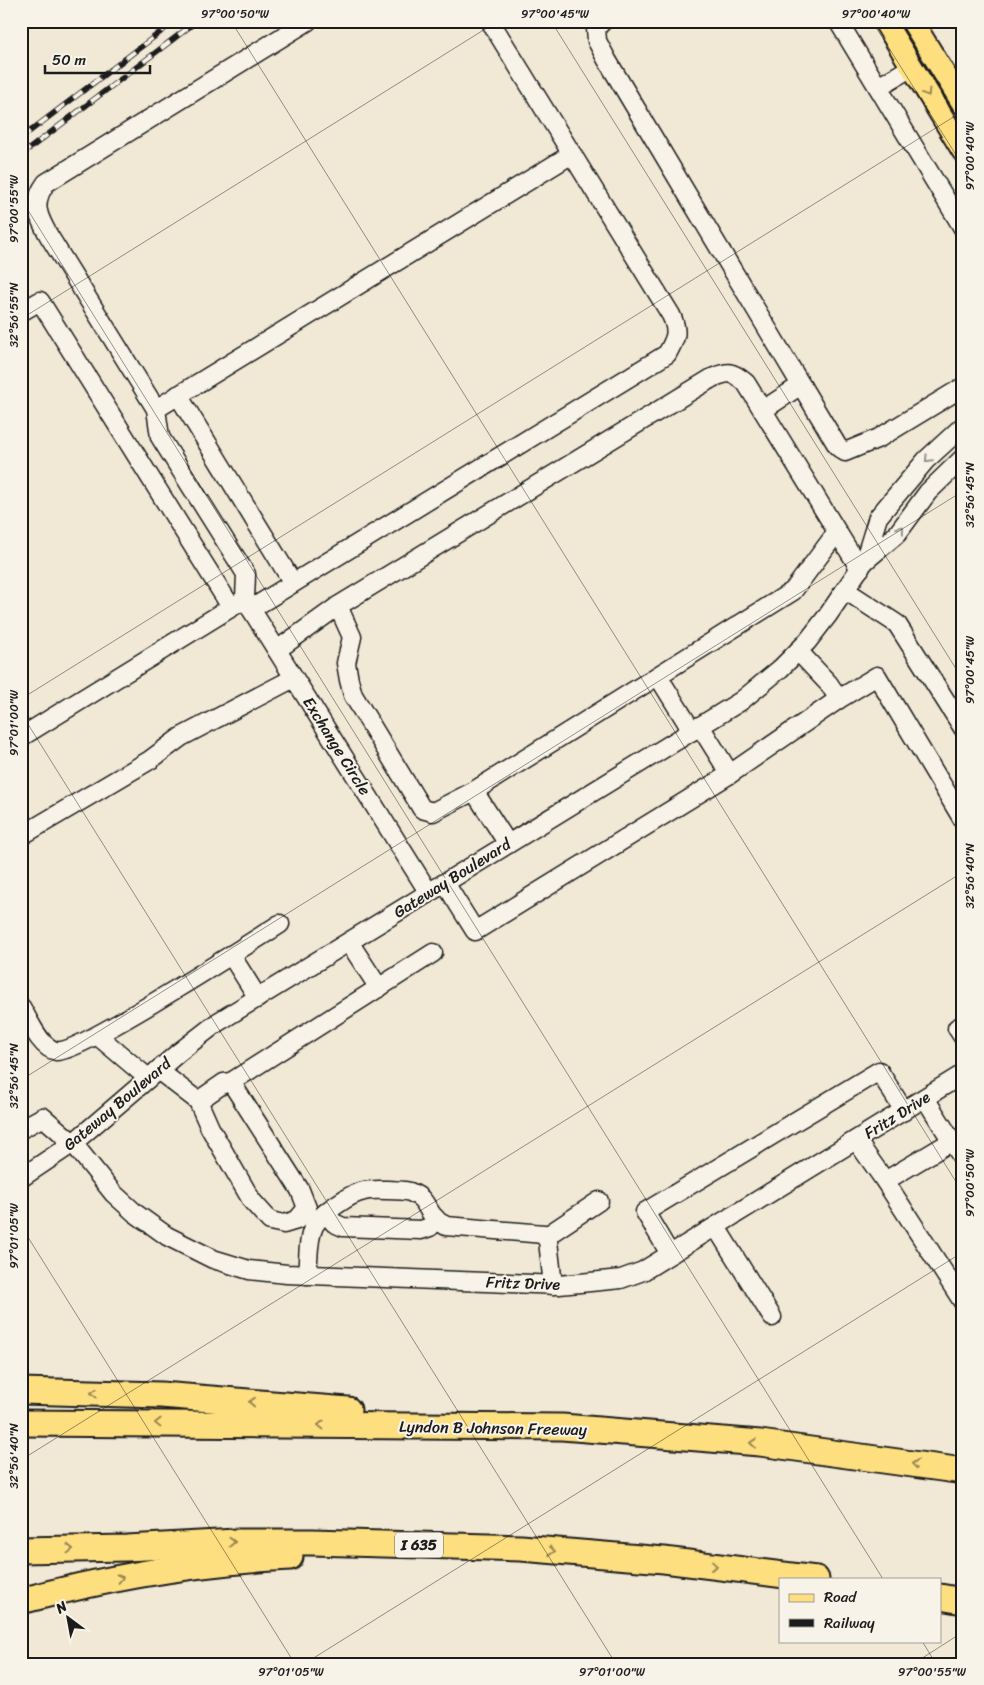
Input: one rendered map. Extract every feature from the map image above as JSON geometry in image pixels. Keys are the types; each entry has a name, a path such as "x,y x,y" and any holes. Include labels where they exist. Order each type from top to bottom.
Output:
{"highway":[{"path":"21,1391 161,1395 562,1427"},
{"name":"Lyndon B Johnson Freeway","path":"21,1423 562,1427 760,1443 963,1471"},
{"name":"I 635","path":"21,1550 127,1548 236,1542 312,1542 521,1548 664,1560 808,1578"},
{"path":"21,1602 131,1576 187,1566 260,1559 521,1548"},
{"path":"942,1597 963,1601"}],"main road":[{"path":"884,21 963,151"},
{"path":"912,21 963,104"}],"street":[{"path":"242,605 246,574 160,437 156,409 44,228 37,205 39,192 46,183 308,21"},
{"path":"21,737 242,605 293,583 667,354 676,339 674,320 490,21"},
{"path":"603,21 596,28 597,41 607,60 838,447 845,452 879,438 963,387"},
{"path":"838,21 963,228"},
{"path":"878,87 912,67"},
{"path":"156,409 572,154"},
{"name":"Exchange Circle","path":"21,312 40,301 242,605 276,650 429,893"},
{"path":"276,650 338,606 712,378 726,372 736,374 746,383 837,532 862,565"},
{"path":"763,410 801,385"},
{"path":"178,395 293,583"},
{"name":"Gateway Boulevard","path":"862,565 878,517 926,460 963,426"},
{"name":"Gateway Boulevard","path":"21,1178 73,1143 153,1074 218,1022 740,701 761,685 798,651 828,616 862,565 897,534 928,492 963,458"},
{"path":"338,606 352,637 346,663 348,680 353,695 422,809 433,812 474,791 793,591 837,532"},
{"path":"845,590 897,624 963,728"},
{"path":"798,651 829,684 839,699"},
{"path":"658,676 730,774"},
{"path":"445,883 475,931 730,774 839,699 877,676 963,820"},
{"path":"21,836 150,760 181,737 294,678"},
{"path":"474,791 508,844"},
{"path":"21,1008 47,1047 56,1051 72,1047 98,1036 280,924"},
{"path":"349,942 379,988"},
{"path":"198,1101 224,1083 231,1082 433,953"},
{"path":"231,955 258,998"},
{"path":"963,1025 957,1028 963,1037"},
{"path":"98,1036 153,1074 198,1101 210,1128 252,1201 270,1221 284,1224 297,1220 315,1223 351,1196 364,1190 409,1191 421,1198 436,1219 446,1226 544,1234 548,1241 553,1285"},
{"path":"670,1254 646,1212 879,1071 904,1111"},
{"name":"Fritz Drive","path":"21,1129 44,1117 73,1143 113,1193 135,1213 167,1236 213,1259 249,1270 307,1275 553,1285 621,1279 643,1271 963,1074"},
{"path":"231,1082 300,1190 307,1208 307,1221 311,1232 307,1275"},
{"path":"925,1098 963,1159"},
{"path":"856,1140 885,1181 963,1302"},
{"path":"885,1181 952,1141"},
{"path":"545,1237 599,1202"},
{"path":"326,1213 334,1223 343,1227 421,1230 430,1227 436,1219"},
{"path":"716,1226 772,1317"}],"railway":[{"path":"21,32 23,21"},
{"path":"21,138 175,21"},
{"path":"21,155 197,21"}]}
